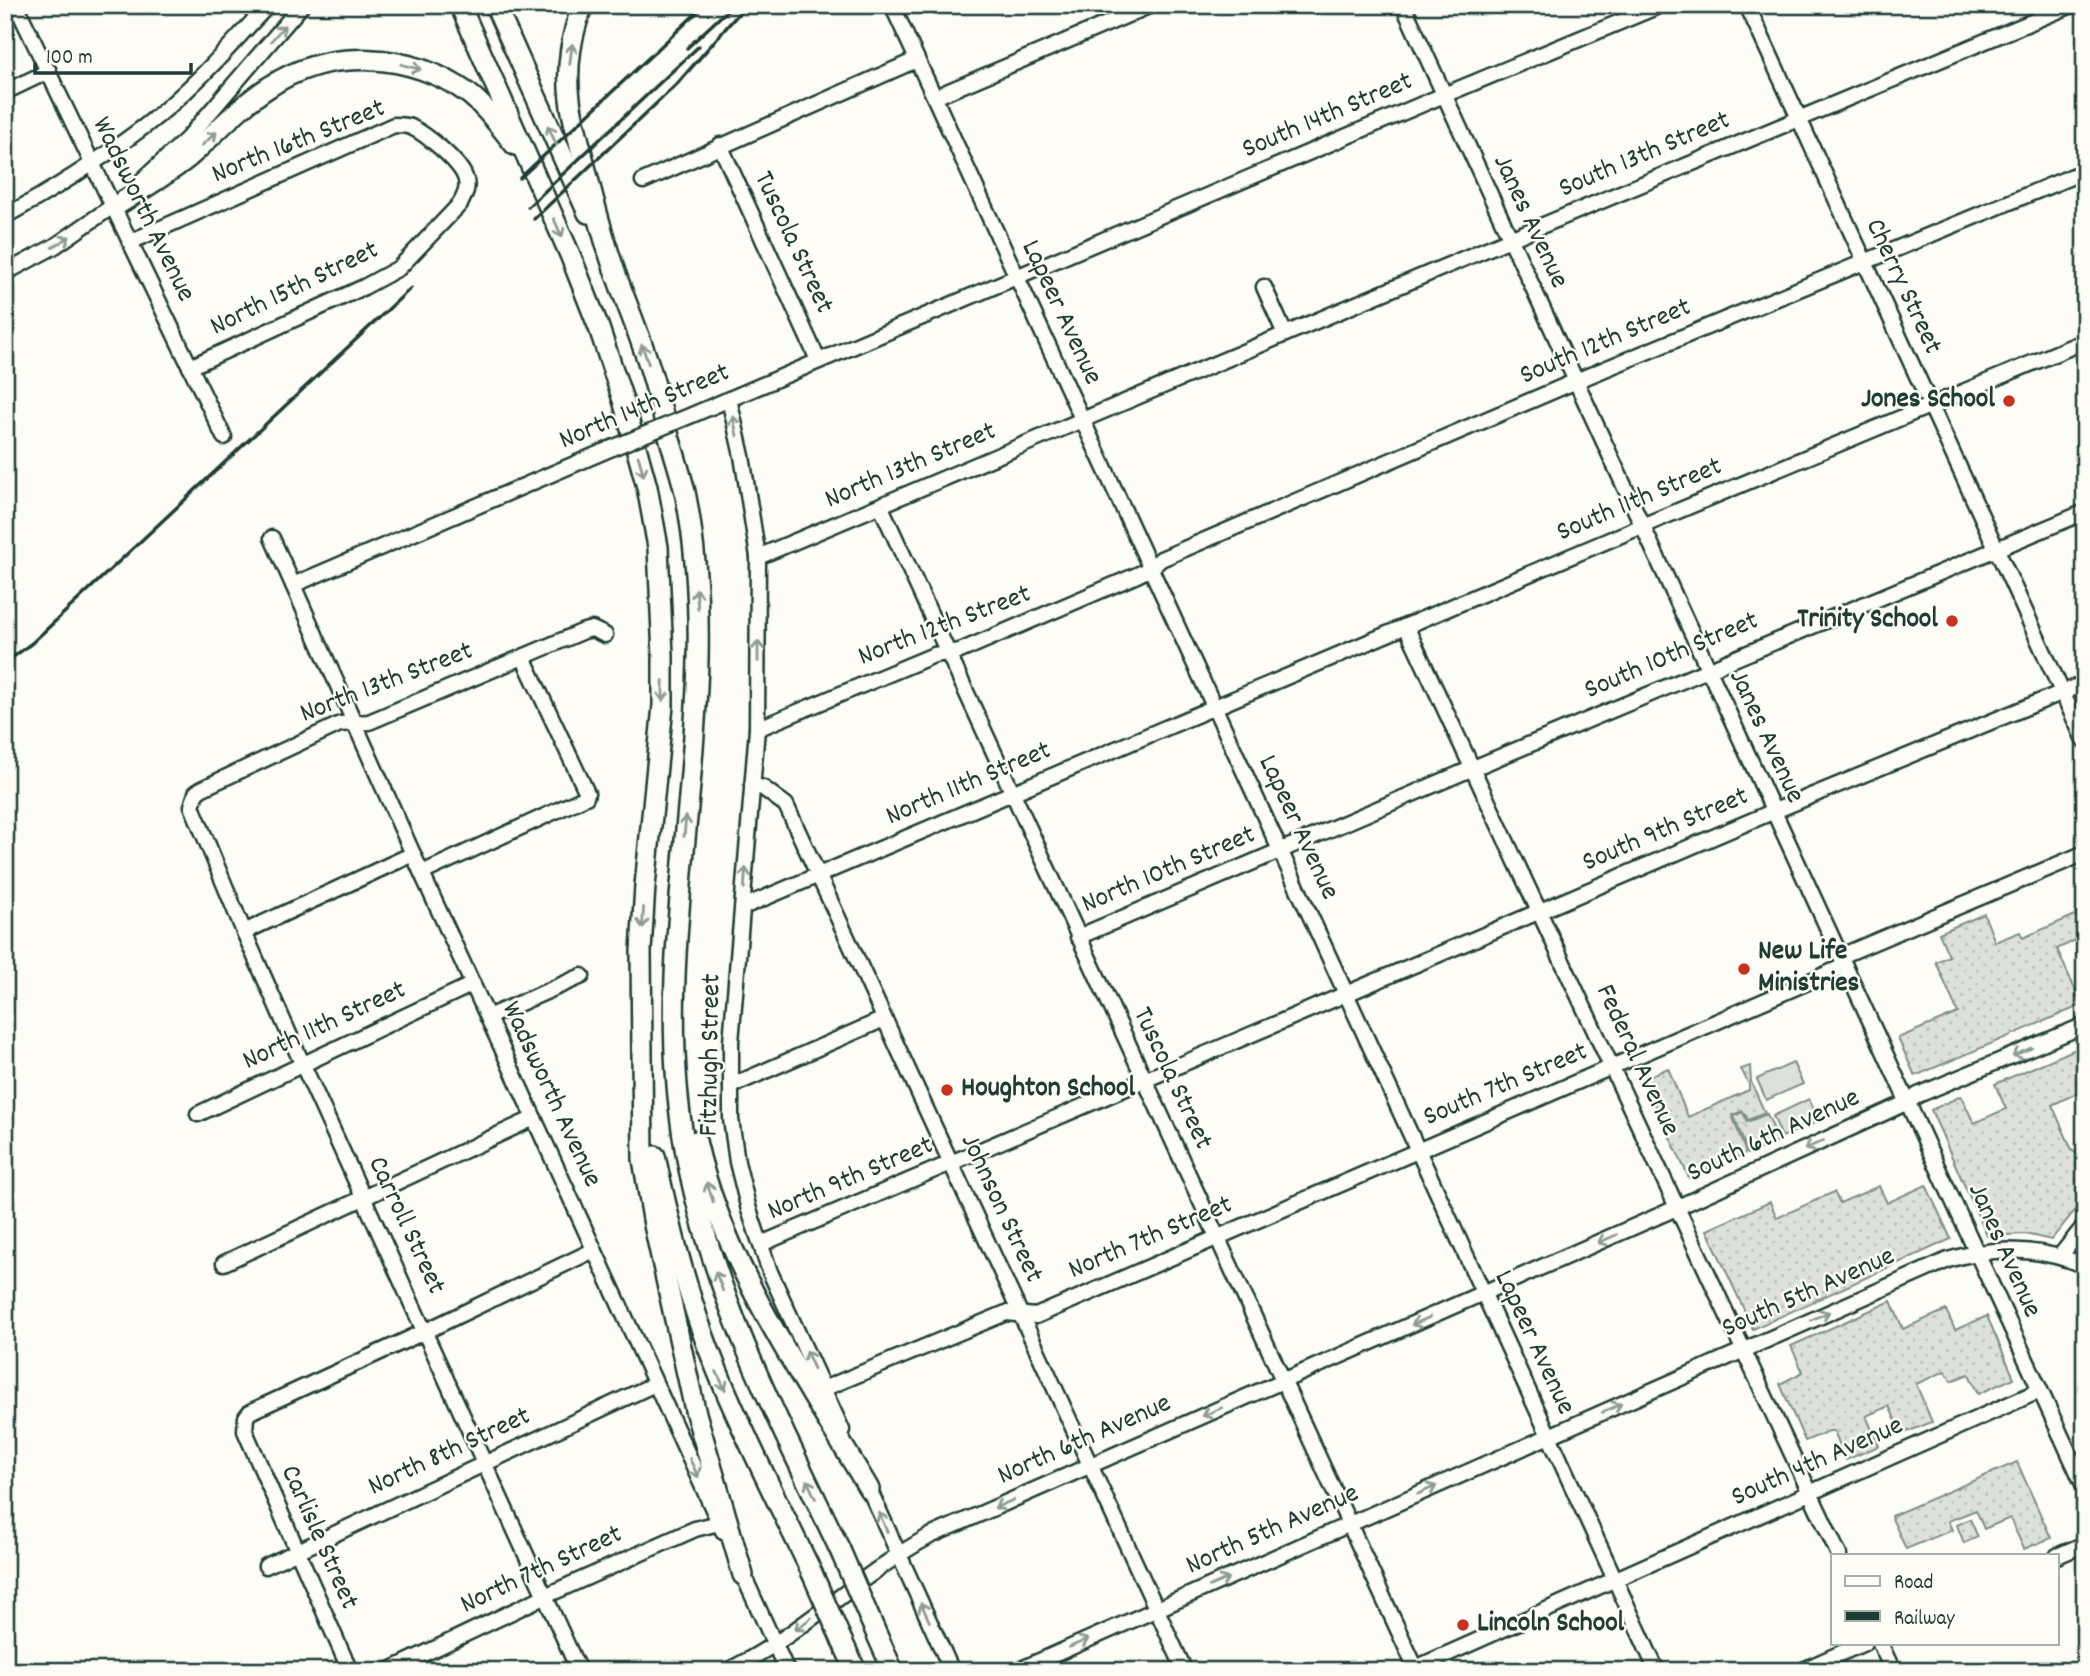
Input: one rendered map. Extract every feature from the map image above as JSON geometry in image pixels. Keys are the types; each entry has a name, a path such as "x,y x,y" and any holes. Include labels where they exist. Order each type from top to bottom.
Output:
{"highway":[{"path":"460,5 571,257 609,355 648,487 658,547 663,706 645,886 642,951 643,1158 654,1224 695,1410 743,1575"},
{"path":"495,5 612,264 646,356 685,491 698,612 692,750 676,939 675,1073 692,1187 712,1263 747,1351 894,1671"},
{"path":"583,5 573,35 569,99 612,264"},
{"path":"114,207 165,176 268,87 298,72 349,59 376,59 404,65 448,81 470,95 487,111 531,165"},
{"path":"675,1041 702,1166 720,1222 783,1344 869,1489"},
{"path":"643,1079 670,1227 691,1300 717,1371 856,1671"},
{"path":"871,1621 891,1646 903,1671"},
{"path":"842,1641 849,1671"}],"street":[{"name":"Wadsworth Avenue","path":"16,5 224,436"},
{"path":"5,216 45,195 146,125 177,98 268,5"},
{"path":"5,273 55,246 114,207 187,139 302,5"},
{"name":"Lapeer Avenue","path":"892,5 1657,1671"},
{"path":"934,97 1151,5"},
{"name":"Janes Avenue","path":"1403,5 1772,812 2083,1481"},
{"name":"South 14th Street","path":"1016,277 1661,5"},
{"name":"Cherry Street","path":"1747,5 2085,742"},
{"name":"South 13th Street","path":"1083,420 2072,5"},
{"path":"643,181 916,60"},
{"path":"5,92 49,71"},
{"name":"North 16th Street","path":"130,242 394,125 411,127 428,139 460,168 467,186"},
{"name":"Tuscola Street","path":"720,145 818,360"},
{"name":"South 12th Street","path":"1151,568 1161,559 1575,382 2085,171"},
{"name":"North 15th Street","path":"190,368 399,268 460,204 467,186"},
{"name":"North 14th Street","path":"293,585 1016,277"},
{"path":"1265,287 1285,334"},
{"name":"South 11th Street","path":"1214,707 2085,341"},
{"name":"Fitzhugh Street","path":"729,399 742,456 758,557 757,729 731,1042 731,1119 737,1162 749,1210 770,1272 952,1671"},
{"name":"North 13th Street","path":"758,557 1083,420"},
{"name":"Tuscola Street","path":"881,506 1414,1670"},
{"name":"South 10th Street","path":"1280,850 2085,512"},
{"name":"Wadsworth Avenue","path":"272,538 413,854 787,1671"},
{"name":"North 12th Street","path":"757,729 934,655 960,652 1151,568"},
{"name":"Federal Avenue","path":"1406,626 1839,1554"},
{"name":"North 13th Street","path":"192,800 201,789 340,724 369,722 584,631 592,629 605,635"},
{"path":"422,873 586,797 587,793 523,657"},
{"name":"South 9th Street","path":"1346,994 1772,812 2085,683"},
{"name":"North 11th Street","path":"743,907 1214,707"},
{"name":"Johnson Street","path":"752,785 763,788 786,805 1185,1671"},
{"name":"Carroll Street","path":"192,800 194,813 244,932 579,1671"},
{"name":"North 10th Street","path":"1079,937 1280,850"},
{"name":"South 7th Street","path":"1416,1150 1612,1068 2085,853"},
{"path":"244,932 413,854"},
{"path":"488,1017 582,976"},
{"name":"North 11th Street","path":"198,1114 473,984"},
{"name":"North 9th Street","path":"761,1244 1346,994"},
{"path":"731,1086 884,1019"},
{"name":"South 6th Avenue","path":"1483,1294 1678,1208 1918,1096 2085,1025"},
{"path":"224,1263 534,1118"},
{"name":"North 7th Street","path":"823,1389 1006,1313 1036,1316 1416,1150"},
{"path":"2060,1256 2085,1225"},
{"path":"426,1331 594,1250"},
{"name":"South 5th Avenue","path":"1550,1436 1948,1260 1977,1252 2004,1250 2060,1256 2085,1266"},
{"name":"North 6th Avenue","path":"727,1671 775,1646 897,1554 930,1536 1483,1294"},
{"name":"Carlisle Street","path":"350,1671 245,1431 245,1423 250,1412 426,1331"},
{"name":"North 8th Street","path":"266,1566 655,1384"},
{"name":"South 4th Avenue","path":"1414,1670 2039,1391"},
{"name":"North 5th Avenue","path":"1017,1671 1550,1436"},
{"name":"North 7th Street","path":"387,1671 695,1529 719,1523"},
{"path":"2058,1556 2085,1544"},
{"path":"1801,1671 1862,1644"},
{"path":"1880,1644 1893,1671"}],"green space":[{"path":"1984,914 1995,942 2020,932 2023,938 2075,915 2084,936 2057,949 2082,1005 1915,1076 1898,1038 1958,1013 1936,962 1949,956 1939,933"},
{"path":"2085,1045 2085,1089 2052,1105 2072,1150 2085,1160 2085,1198 2051,1240 2025,1234 1987,1236 1931,1110 1961,1096 1974,1123 2006,1109 1995,1084"},
{"path":"1793,1063 1803,1084 1766,1100 1757,1079"},
{"path":"1750,1066 1751,1082 1765,1113 1748,1120 1743,1111 1732,1115 1746,1153 1689,1178 1643,1079 1668,1068 1688,1117 1749,1090 1749,1084 1741,1069"},
{"path":"1809,1099 1819,1121 1782,1137 1773,1116"},
{"path":"1743,1112 1747,1122 1767,1114 1779,1141 1748,1154 1734,1116"},
{"path":"1926,1185 1951,1239 1753,1329 1707,1230 1770,1202 1777,1218 1834,1192 1840,1203 1879,1186 1887,1203"},
{"path":"1891,1301 1903,1329 1946,1310 1955,1330 1987,1316 2014,1378 1978,1394 1969,1374 1951,1381 1945,1371 1916,1384 1932,1422 1902,1434 1889,1406 1866,1416 1879,1446 1846,1460 1834,1431 1805,1441 1780,1384 1803,1372 1791,1346"},
{"path":"2017,1462 2051,1538 2024,1549 2010,1518 1984,1529 1976,1510 1948,1521 1952,1530 1906,1549 1891,1516"},
{"path":"1970,1519 1978,1537 1964,1543 1957,1525"}],"railway":[{"path":"520,178 705,5"},
{"path":"687,48 733,5"},
{"path":"534,219 677,84 746,5"},
{"path":"528,207 699,46"},
{"path":"5,663 32,643 411,288"},
{"path":"5,1666 14,1671"}],"place":[{"name":"Jones School","path":"2009,401"},
{"name":"Trinity School","path":"1952,621"},
{"name":"New Life Ministries","path":"1744,969"},
{"name":"Houghton School","path":"947,1090"},
{"name":"Lincoln School","path":"1463,1625"}]}
